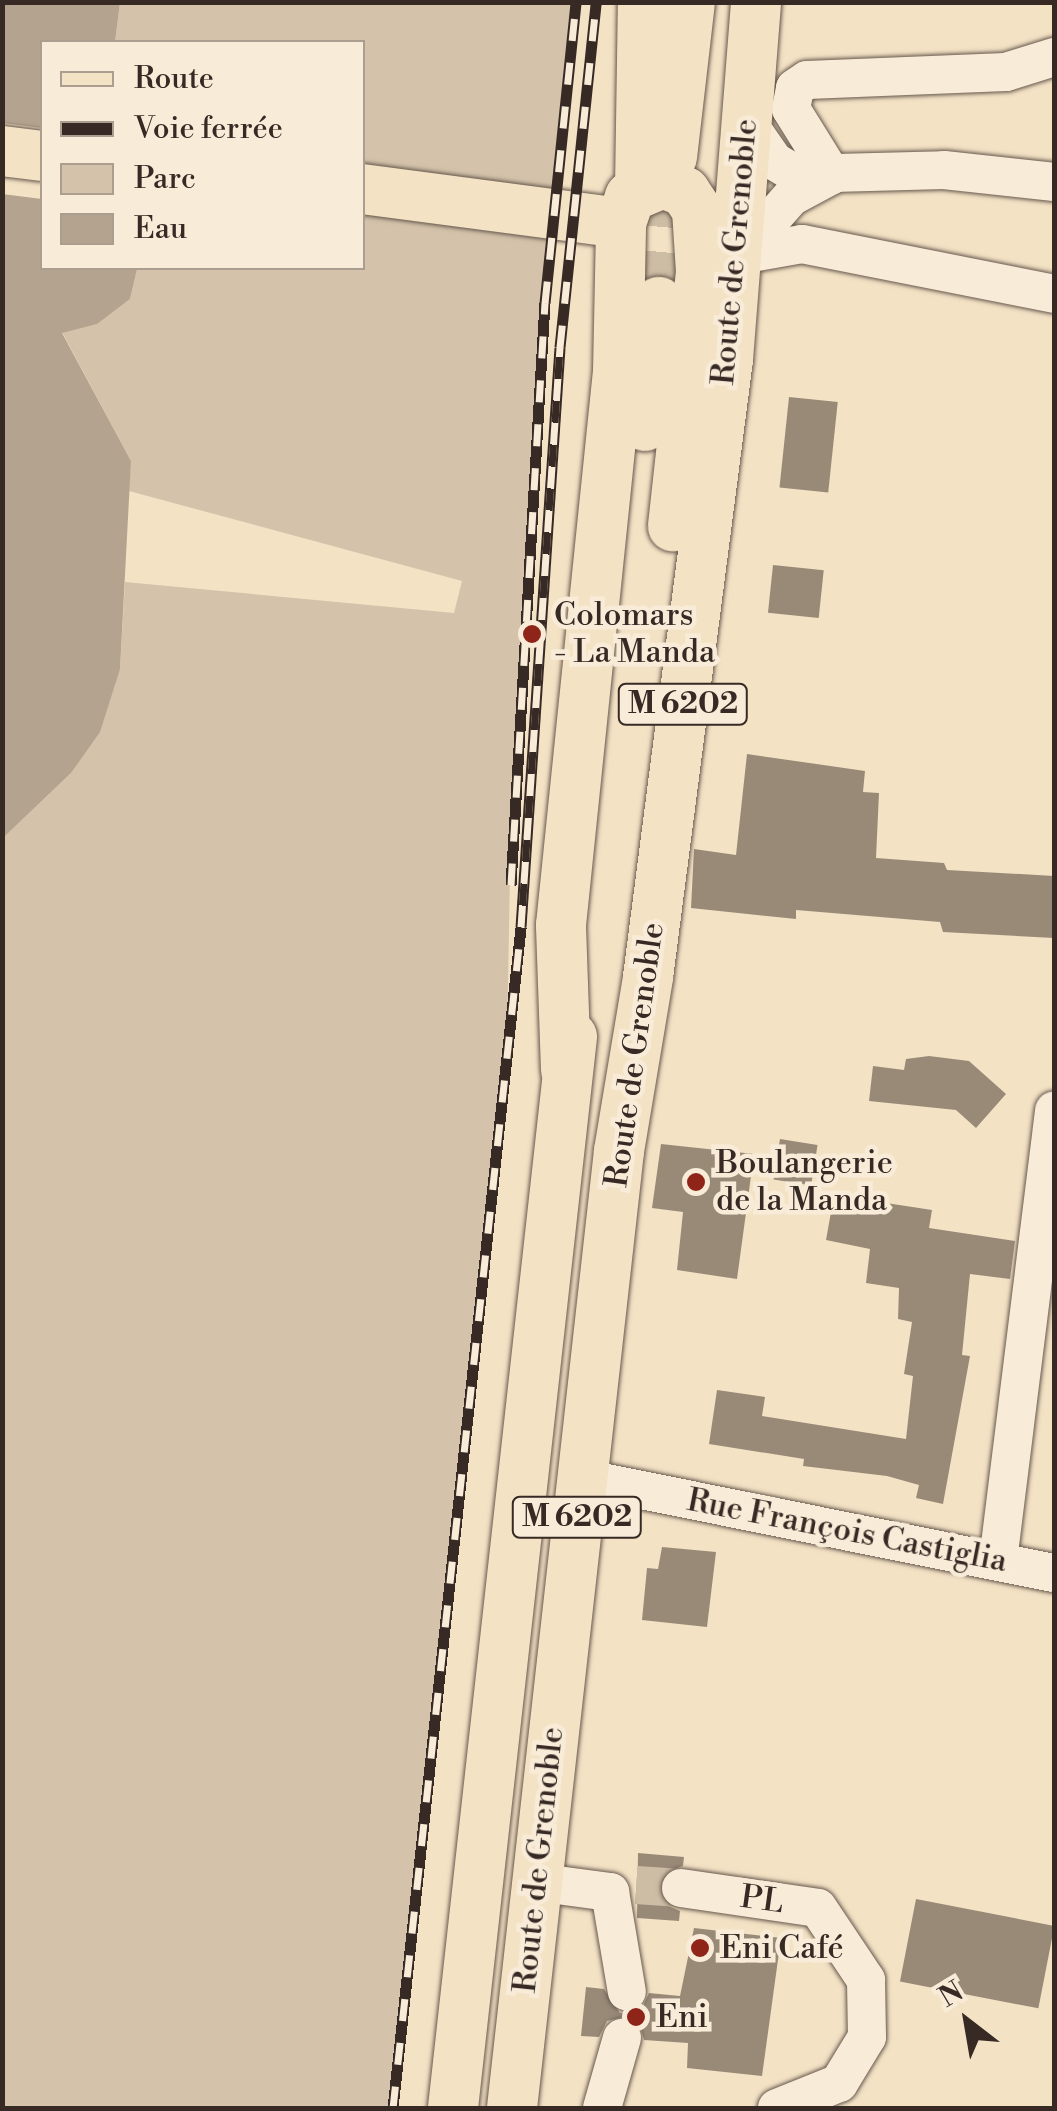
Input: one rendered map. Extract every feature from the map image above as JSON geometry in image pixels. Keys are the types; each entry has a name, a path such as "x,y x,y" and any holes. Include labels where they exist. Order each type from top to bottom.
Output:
{"main road":[{"name":"M 6202","path":"643,2 644,189"},
{"name":"M 6202","path":"566,1070 561,925 618,372 644,189 690,2"},
{"name":"M 6202","path":"619,1151 626,973 701,299 698,216 732,2"},
{"name":"Route de Grenoble","path":"512,2108 619,1151 648,977 740,255 756,2"},
{"path":"2,152 40,156"},
{"path":"365,190 506,204 675,186 698,216 740,255"},
{"name":"Route de Grenoble","path":"453,2108 566,1070 590,924 659,302"}],"street":[{"path":"832,175 791,109 794,88 807,80 1006,72 1054,57"},
{"path":"747,122 774,161 796,174 944,170 1054,182"},
{"path":"740,255 791,197 832,175"},
{"path":"740,255 802,244 1054,294"},
{"path":"998,1561 1054,1110"},
{"name":"Rue François Castiglia","path":"582,1478 1054,1572"},
{"path":"535,1882 623,1889 626,1992"},
{"name":"PL","path":"681,1888 818,1908 866,1980 867,2037 839,2083 777,2108"},
{"path":"602,2108 622,2038"}],"green space":[{"path":"120,3 576,3 542,346 511,819 507,1040 393,2108 3,2108 3,838 71,773 120,669 125,582 454,613 462,581 129,491 131,461 62,332 96,324 130,299 137,270 365,270 365,40 115,40"}],"water":[{"path":"3,3 120,3 115,40 40,40 40,270 137,270 130,299 97,324 62,333 131,461 120,669 100,732 71,773 3,838"}],"pier":[{"path":"3,123 40,128 40,199 2,194"}],"building":[{"path":"789,397 838,402 828,493 779,488"},
{"path":"773,565 824,570 819,618 768,613"},
{"path":"747,754 865,771 863,792 879,793 876,858 944,863 947,870 1054,876 1054,938 943,932 940,922 796,910 796,919 691,908 694,849 736,855"},
{"path":"929,1056 969,1061 1006,1094 976,1128 956,1110 869,1101 873,1066 904,1070 906,1059"},
{"path":"780,1139 818,1145 811,1185 774,1179"},
{"path":"661,1144 754,1154 737,1279 677,1270 683,1212 652,1208"},
{"path":"834,1195 932,1210 929,1228 1015,1241 1010,1279 970,1274 962,1355 970,1356 943,1504 916,1498 919,1485 887,1476 803,1466 804,1459 709,1444 717,1390 765,1397 762,1416 906,1439 913,1376 904,1374 912,1322 898,1319 899,1288 866,1283 870,1249 826,1240"},
{"path":"662,1547 716,1552 707,1627 642,1620 647,1568 658,1569"},
{"path":"638,1853 684,1857 683,1866 664,1873 659,1886 666,1905 680,1911 679,1921 637,1918"},
{"path":"916,1899 1054,1926 1038,2008 900,1981"},
{"path":"694,1928 781,1938 762,2076 687,2068 688,2043 644,2040 639,2023 627,2016 607,2021 599,2037 581,2036 586,1987 604,1989 620,2013 641,2010 649,1993 680,1996"}],"tunnel":[{"path":"659,302 672,157"},
{"path":"636,1885 681,1888"}],"railway":[{"path":"511,885 545,303 576,2"},
{"path":"393,2108 521,927 560,347 596,2"}],"place":[{"name":"Colomars - La Manda","path":"532,634"},
{"name":"Boulangerie de la Manda","path":"696,1182"},
{"name":"Eni Café","path":"700,1948"},
{"name":"Eni","path":"636,2017"}]}
